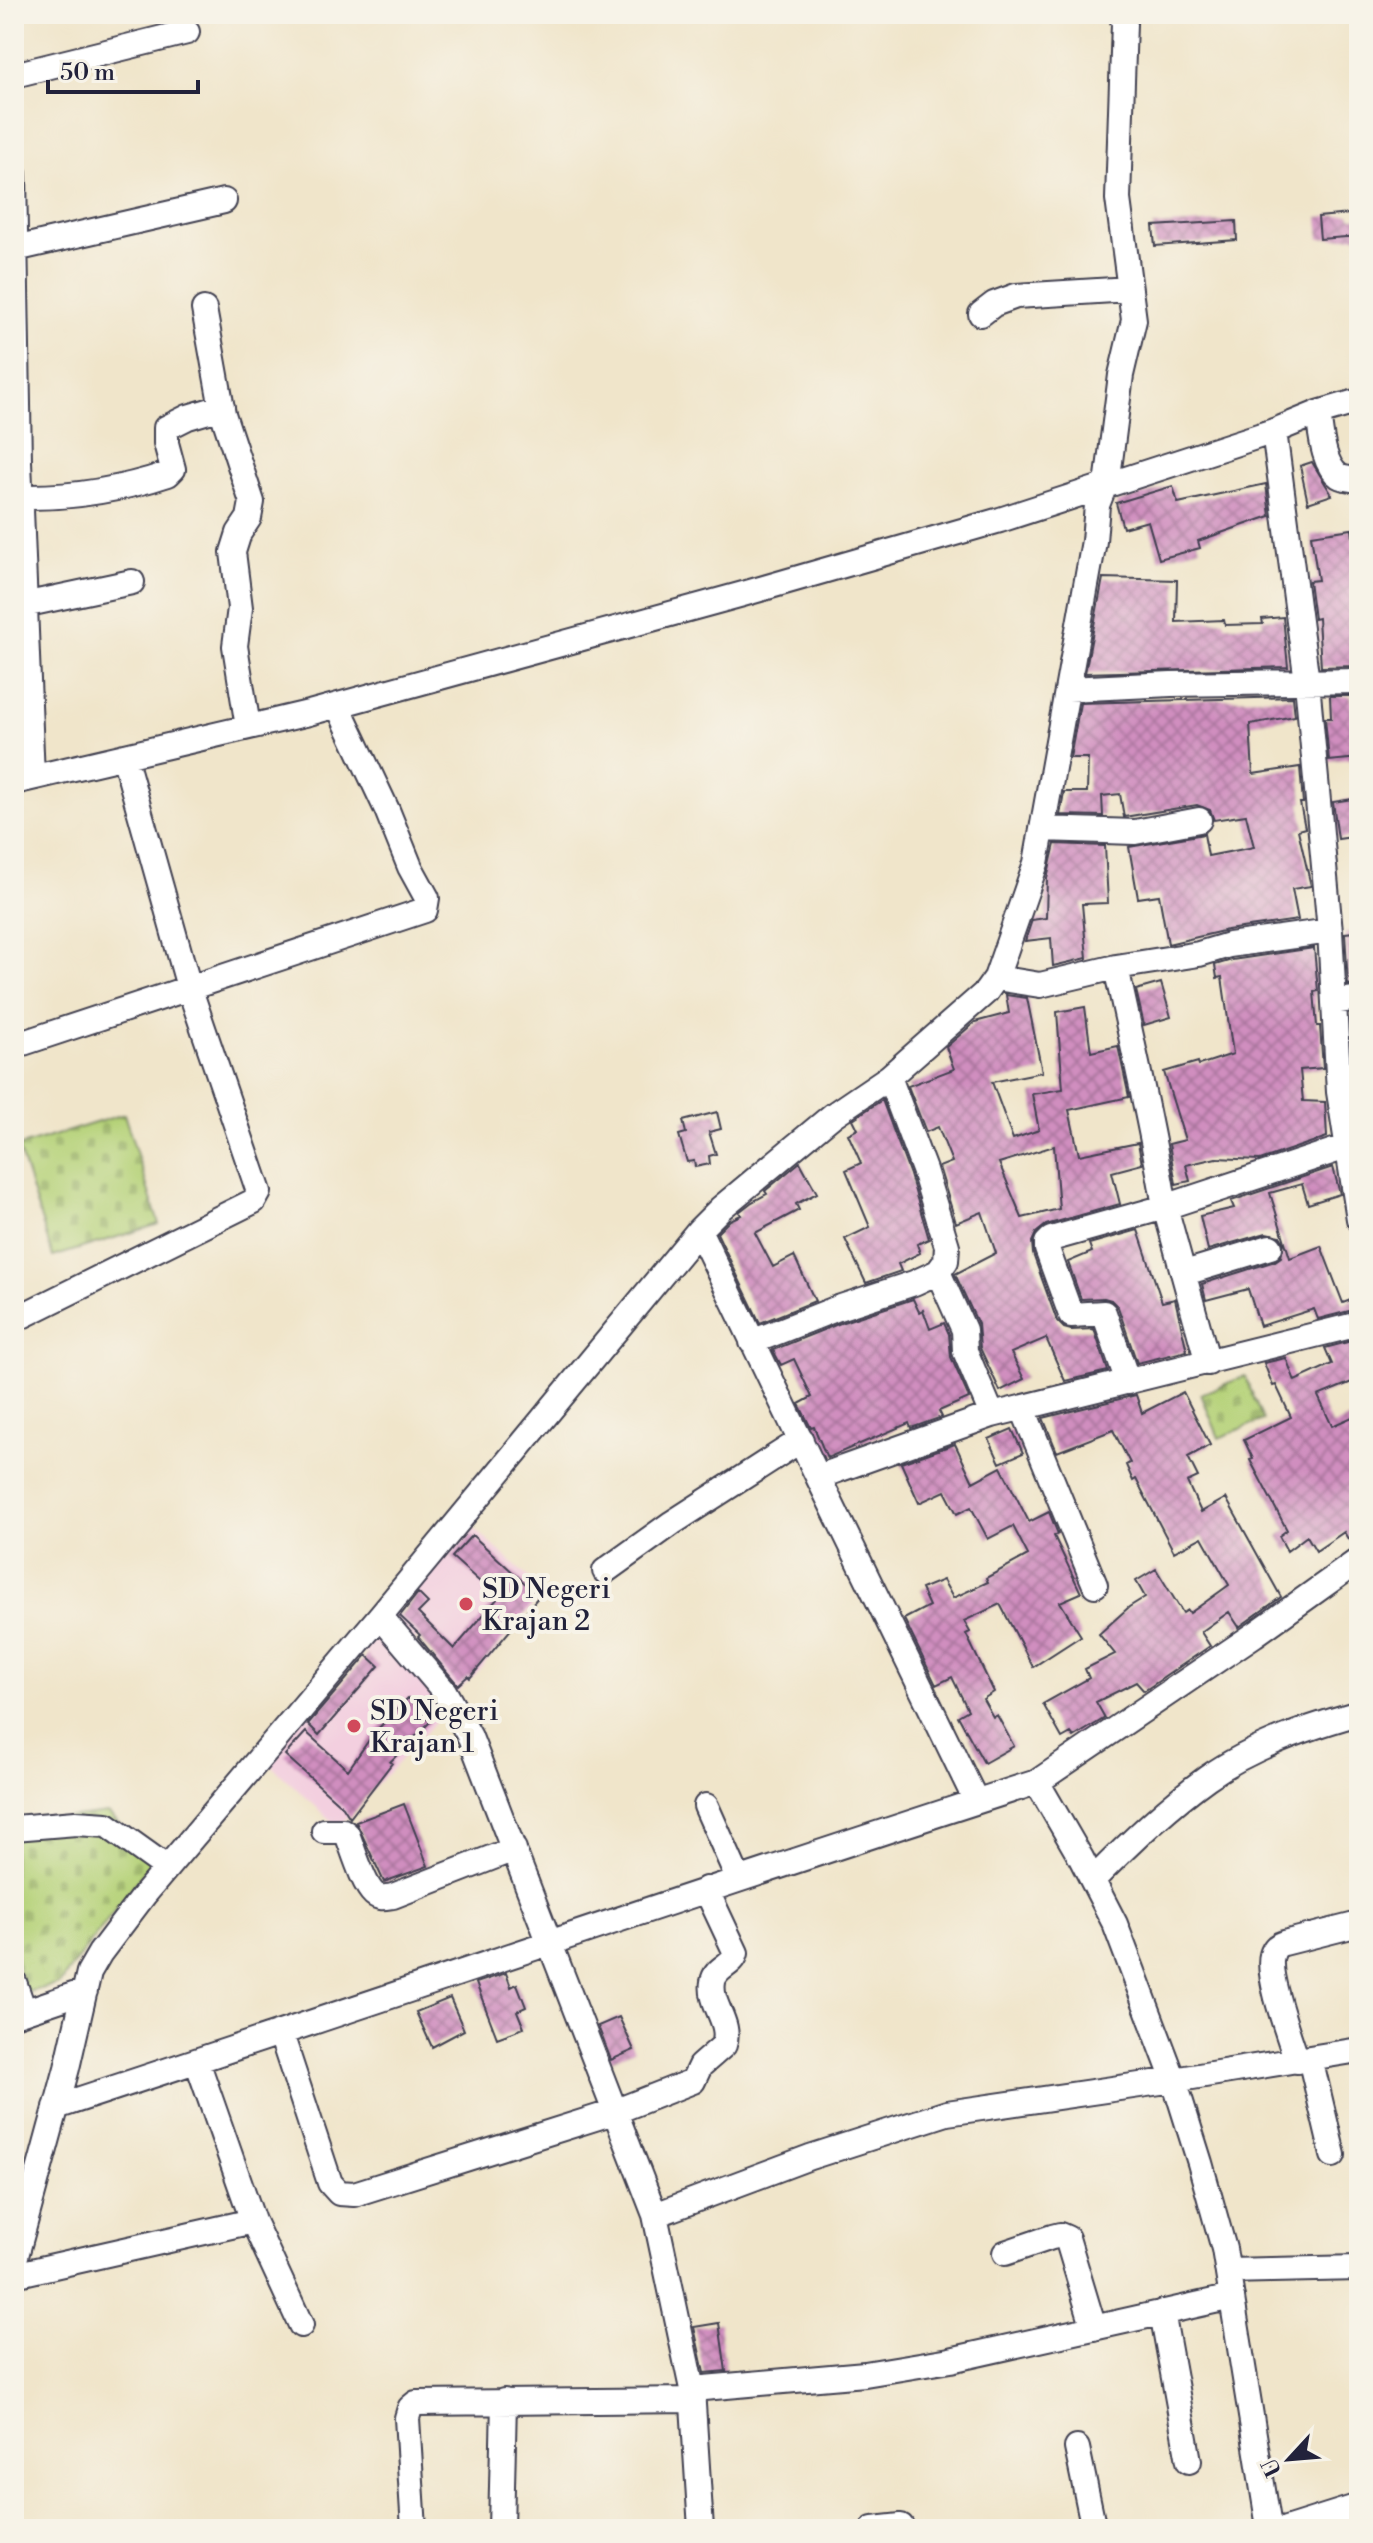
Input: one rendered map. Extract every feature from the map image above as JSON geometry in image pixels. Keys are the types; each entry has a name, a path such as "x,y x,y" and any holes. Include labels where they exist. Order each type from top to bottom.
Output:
{"street":[{"path":"14,2263 89,1972 100,1953 167,1868 699,1230 833,1115 889,1077 986,992 996,978 1036,863 1094,541 1097,505 1106,485 1121,375 1134,320 1118,199 1124,23 1121,14"},
{"path":"14,75 187,32"},
{"path":"14,174 23,780 338,706 758,590 1000,520 1359,401"},
{"path":"15,239 224,201"},
{"path":"981,314 994,304 1016,296 1130,289"},
{"path":"204,309 222,407 252,502 249,518 239,533 233,552 240,608 235,646 248,727"},
{"path":"21,497 54,498 94,493 168,474 173,469 166,443 166,428 188,417 222,407"},
{"path":"1318,413 1327,457 1336,473 1344,478 1359,480"},
{"path":"1274,431 1307,682 1330,931 1339,1092 1359,1219"},
{"path":"20,606 132,582"},
{"path":"1068,689 1359,681"},
{"path":"14,1046 425,910 427,898 338,706"},
{"path":"14,1320 258,1197 259,1186 189,987 124,756"},
{"path":"1042,829 1135,832 1199,820"},
{"path":"996,978 1040,985 1116,967 1199,954 1229,945 1330,931"},
{"path":"1116,967 1155,1145 1165,1207 1208,1363"},
{"path":"1334,1002 1359,998"},
{"path":"752,1342 838,1308 914,1283 938,1272 946,1261 947,1246 924,1170 889,1077"},
{"path":"1128,1382 1104,1313 1076,1315 1070,1312 1047,1243 1051,1239 1165,1207 1346,1147"},
{"path":"699,1230 976,1801"},
{"path":"1185,1273 1270,1247"},
{"path":"938,1272 964,1330 965,1351 992,1415"},
{"path":"818,1477 992,1415 1359,1324"},
{"path":"1023,1409 1095,1585"},
{"path":"605,1571 672,1523 801,1440"},
{"path":"56,2107 281,2034 738,1878 1037,1782 1359,1560"},
{"path":"380,1616 449,1697 470,1737 655,2215 692,2395 701,2529"},
{"path":"1093,1880 1136,1836 1207,1778 1246,1756 1326,1722 1359,1713"},
{"path":"1037,1782 1115,1924 1174,2080 1200,2163 1228,2271 1268,2521 1274,2529"},
{"path":"706,1806 738,1878"},
{"path":"14,1828 85,1823 107,1825 167,1868"},
{"path":"324,1831 340,1830 347,1834 369,1886 375,1895 382,1898 514,1849"},
{"path":"281,2034 330,2183 339,2193 354,2194 614,2112 693,2081 700,2066 724,2045 726,2028 712,1994 712,1985 715,1975 734,1960 736,1953 706,1889"},
{"path":"1333,2155 1303,2060 1273,1980 1272,1954 1279,1945 1359,1924"},
{"path":"14,1982 19,2013 85,1991"},
{"path":"655,2215 810,2157 947,2113 1359,2050"},
{"path":"197,2061 253,2221 301,2325"},
{"path":"14,2275 253,2221"},
{"path":"1005,2253 1060,2235 1067,2238 1094,2328"},
{"path":"1228,2271 1359,2268"},
{"path":"414,2529 407,2418 410,2408 420,2401 692,2395 865,2374 950,2360 1232,2297"},
{"path":"1162,2312 1189,2461"},
{"path":"501,2529 504,2401"},
{"path":"1077,2448 1094,2529"},
{"path":"1286,2529 1323,2522 1359,2506"},
{"path":"873,2529 901,2526"}],"shaded area":[{"name":"SD Negeri Krajan 2","path":"463,1518 544,1592 480,1670 456,1693 380,1612","holes":["472,1535 539,1596 520,1617 453,1557","409,1585 428,1603 409,1623 390,1606","491,1606 514,1627 470,1677","430,1625 449,1645 433,1662 413,1642"]},
{"name":"SD Negeri Krajan 1","path":"378,1631 454,1702 338,1827 262,1757","holes":["362,1650 379,1666 343,1705 327,1689","367,1744 392,1763 376,1784 351,1766"]}],"green space":[{"path":"124,1114 159,1224 53,1257 18,1147"},
{"path":"1245,1376 1263,1420 1219,1438 1201,1394"},
{"path":"108,1813 155,1857 59,1984 28,1992 21,1978 13,1937 14,1824"}],"building":[{"path":"1350,214 1351,217 1359,217 1359,236 1320,239 1318,217"},
{"path":"1236,221 1237,240 1155,246 1153,226"},
{"path":"1312,462 1332,495 1308,503 1300,466"},
{"path":"1266,484 1270,516 1198,541 1200,548 1159,559 1148,521 1123,528 1116,503 1173,486 1178,503"},
{"path":"1352,529 1359,583 1359,611 1352,612 1355,666 1321,667 1318,618 1314,619 1309,581 1318,580 1311,535"},
{"path":"1103,578 1177,580 1176,622 1224,620 1225,625 1263,624 1262,619 1283,617 1288,667 1085,673"},
{"path":"1330,696 1351,696 1352,716 1358,715 1359,758 1329,761 1325,718 1331,718"},
{"path":"1293,697 1295,716 1250,724 1253,774 1300,767 1303,803 1300,803 1305,828 1298,830 1311,886 1292,889 1298,920 1227,930 1168,944 1159,895 1138,898 1129,847 1204,834 1208,856 1254,847 1246,815 1214,820 1210,810 1197,805 1124,817 1120,794 1102,796 1103,816 1060,815 1064,792 1087,792 1088,758 1070,758 1080,703"},
{"path":"1359,798 1359,836 1338,839 1333,802"},
{"path":"1055,844 1105,846 1108,903 1082,904 1087,958 1053,966 1051,938 1025,941 1032,920 1046,918 1047,878"},
{"path":"1354,932 1356,944 1359,943 1359,983 1348,985 1345,933"},
{"path":"1314,948 1318,991 1314,992 1323,1068 1300,1070 1303,1101 1325,1102 1327,1137 1260,1160 1216,1158 1186,1165 1190,1181 1176,1184 1169,1144 1185,1140 1164,1072 1233,1054 1222,977 1217,978 1215,965"},
{"path":"1161,983 1171,1017 1144,1025 1136,990"},
{"path":"1006,995 1027,998 1042,1072 992,1082 1013,1139 1039,1130 1032,1094 1063,1089 1057,1012 1085,1007 1091,1052 1118,1046 1129,1097 1069,1110 1079,1155 1138,1143 1142,1164 1112,1172 1120,1204 1046,1225 1036,1233 1032,1242 1033,1254 1057,1321 1071,1330 1094,1329 1108,1371 1065,1381 1046,1338 1011,1353 1024,1379 1000,1391 980,1348 978,1324 955,1274 996,1253 982,1212 956,1223 939,1167 952,1162 938,1127 926,1132 908,1086 954,1069 946,1047 975,1022 1009,1013","holes":["1054,1146 1059,1209 1022,1218 999,1163"]},
{"path":"882,1100 910,1175 929,1239 917,1244 920,1253 898,1264 901,1271 866,1283 845,1239 870,1227 846,1170 861,1163 848,1134 858,1129 853,1119"},
{"path":"717,1112 721,1129 709,1132 716,1154 709,1156 710,1164 695,1167 694,1161 687,1162 679,1135 686,1133 683,1121"},
{"path":"800,1162 817,1193 796,1204 799,1210 755,1233 773,1267 794,1256 815,1301 760,1323 717,1233 730,1220 741,1215 739,1212 767,1194 765,1191"},
{"path":"1333,1167 1340,1194 1308,1204 1302,1184 1270,1193 1290,1258 1321,1246 1343,1303 1353,1299 1357,1309 1318,1319 1314,1309 1260,1326 1248,1289 1206,1300 1202,1284 1275,1261 1281,1257 1284,1243 1280,1236 1266,1233 1208,1250 1200,1216 1234,1208 1231,1201"},
{"path":"1138,1230 1162,1302 1175,1299 1187,1351 1137,1363 1118,1307 1104,1298 1081,1299 1068,1262 1092,1252 1089,1244"},
{"path":"913,1299 919,1312 923,1310 930,1329 944,1323 949,1334 951,1357 969,1398 939,1411 942,1417 911,1428 909,1423 827,1458 814,1427 811,1428 799,1404 812,1397 794,1359 781,1365 773,1350"},
{"path":"1359,1339 1359,1379 1318,1396 1332,1426 1359,1414 1359,1532 1348,1539 1344,1532 1316,1551 1307,1536 1287,1551 1279,1536 1287,1530 1250,1460 1253,1459 1244,1440 1291,1417 1264,1363 1286,1358 1295,1381 1332,1364 1325,1348"},
{"path":"1183,1392 1210,1445 1188,1457 1198,1477 1187,1482 1201,1512 1226,1498 1281,1597 1239,1627 1229,1612 1201,1632 1210,1646 1144,1691 1136,1682 1096,1702 1105,1718 1074,1737 1071,1733 1062,1738 1043,1704 1089,1678 1085,1669 1115,1654 1099,1634 1145,1597 1136,1581 1156,1569 1183,1613 1188,1610 1190,1613 1229,1585 1202,1537 1174,1552 1136,1479 1133,1481 1126,1465 1130,1463 1113,1430 1057,1452 1043,1418 1136,1395 1142,1413"},
{"path":"1012,1429 1023,1453 1000,1463 989,1439"},
{"path":"955,1444 973,1482 1001,1467 1029,1522 1049,1512 1058,1534 1054,1536 1081,1593 1060,1602 1081,1636 1033,1667 1000,1604 964,1621 970,1632 966,1634 994,1692 983,1699 993,1717 997,1715 1014,1746 984,1763 958,1716 968,1710 952,1677 936,1685 904,1619 929,1606 921,1589 943,1580 953,1598 988,1582 986,1578 1028,1555 1013,1526 988,1539 971,1507 957,1514 945,1491 919,1503 901,1463"},
{"path":"472,1535 539,1596 470,1678 468,1676 458,1685 418,1637 420,1635 400,1616 418,1593 428,1603 418,1613 454,1649 498,1598 452,1557"},
{"path":"367,1655 379,1666 319,1735 308,1724"},
{"path":"408,1698 431,1721 390,1762 350,1818 343,1807 285,1755 306,1732 348,1770 374,1733"},
{"path":"404,1804 428,1866 384,1882 356,1822"},
{"path":"506,1973 511,1987 517,1984 526,2007 517,2011 524,2028 497,2038 476,1983"},
{"path":"450,1998 464,2030 432,2047 416,2012"},
{"path":"619,2017 634,2050 611,2060 598,2026"},
{"path":"719,2323 726,2371 704,2373 694,2327"}],"place":[{"name":"SD Negeri Krajan 2","path":"466,1604"},
{"name":"SD Negeri Krajan 1","path":"354,1726"}]}
